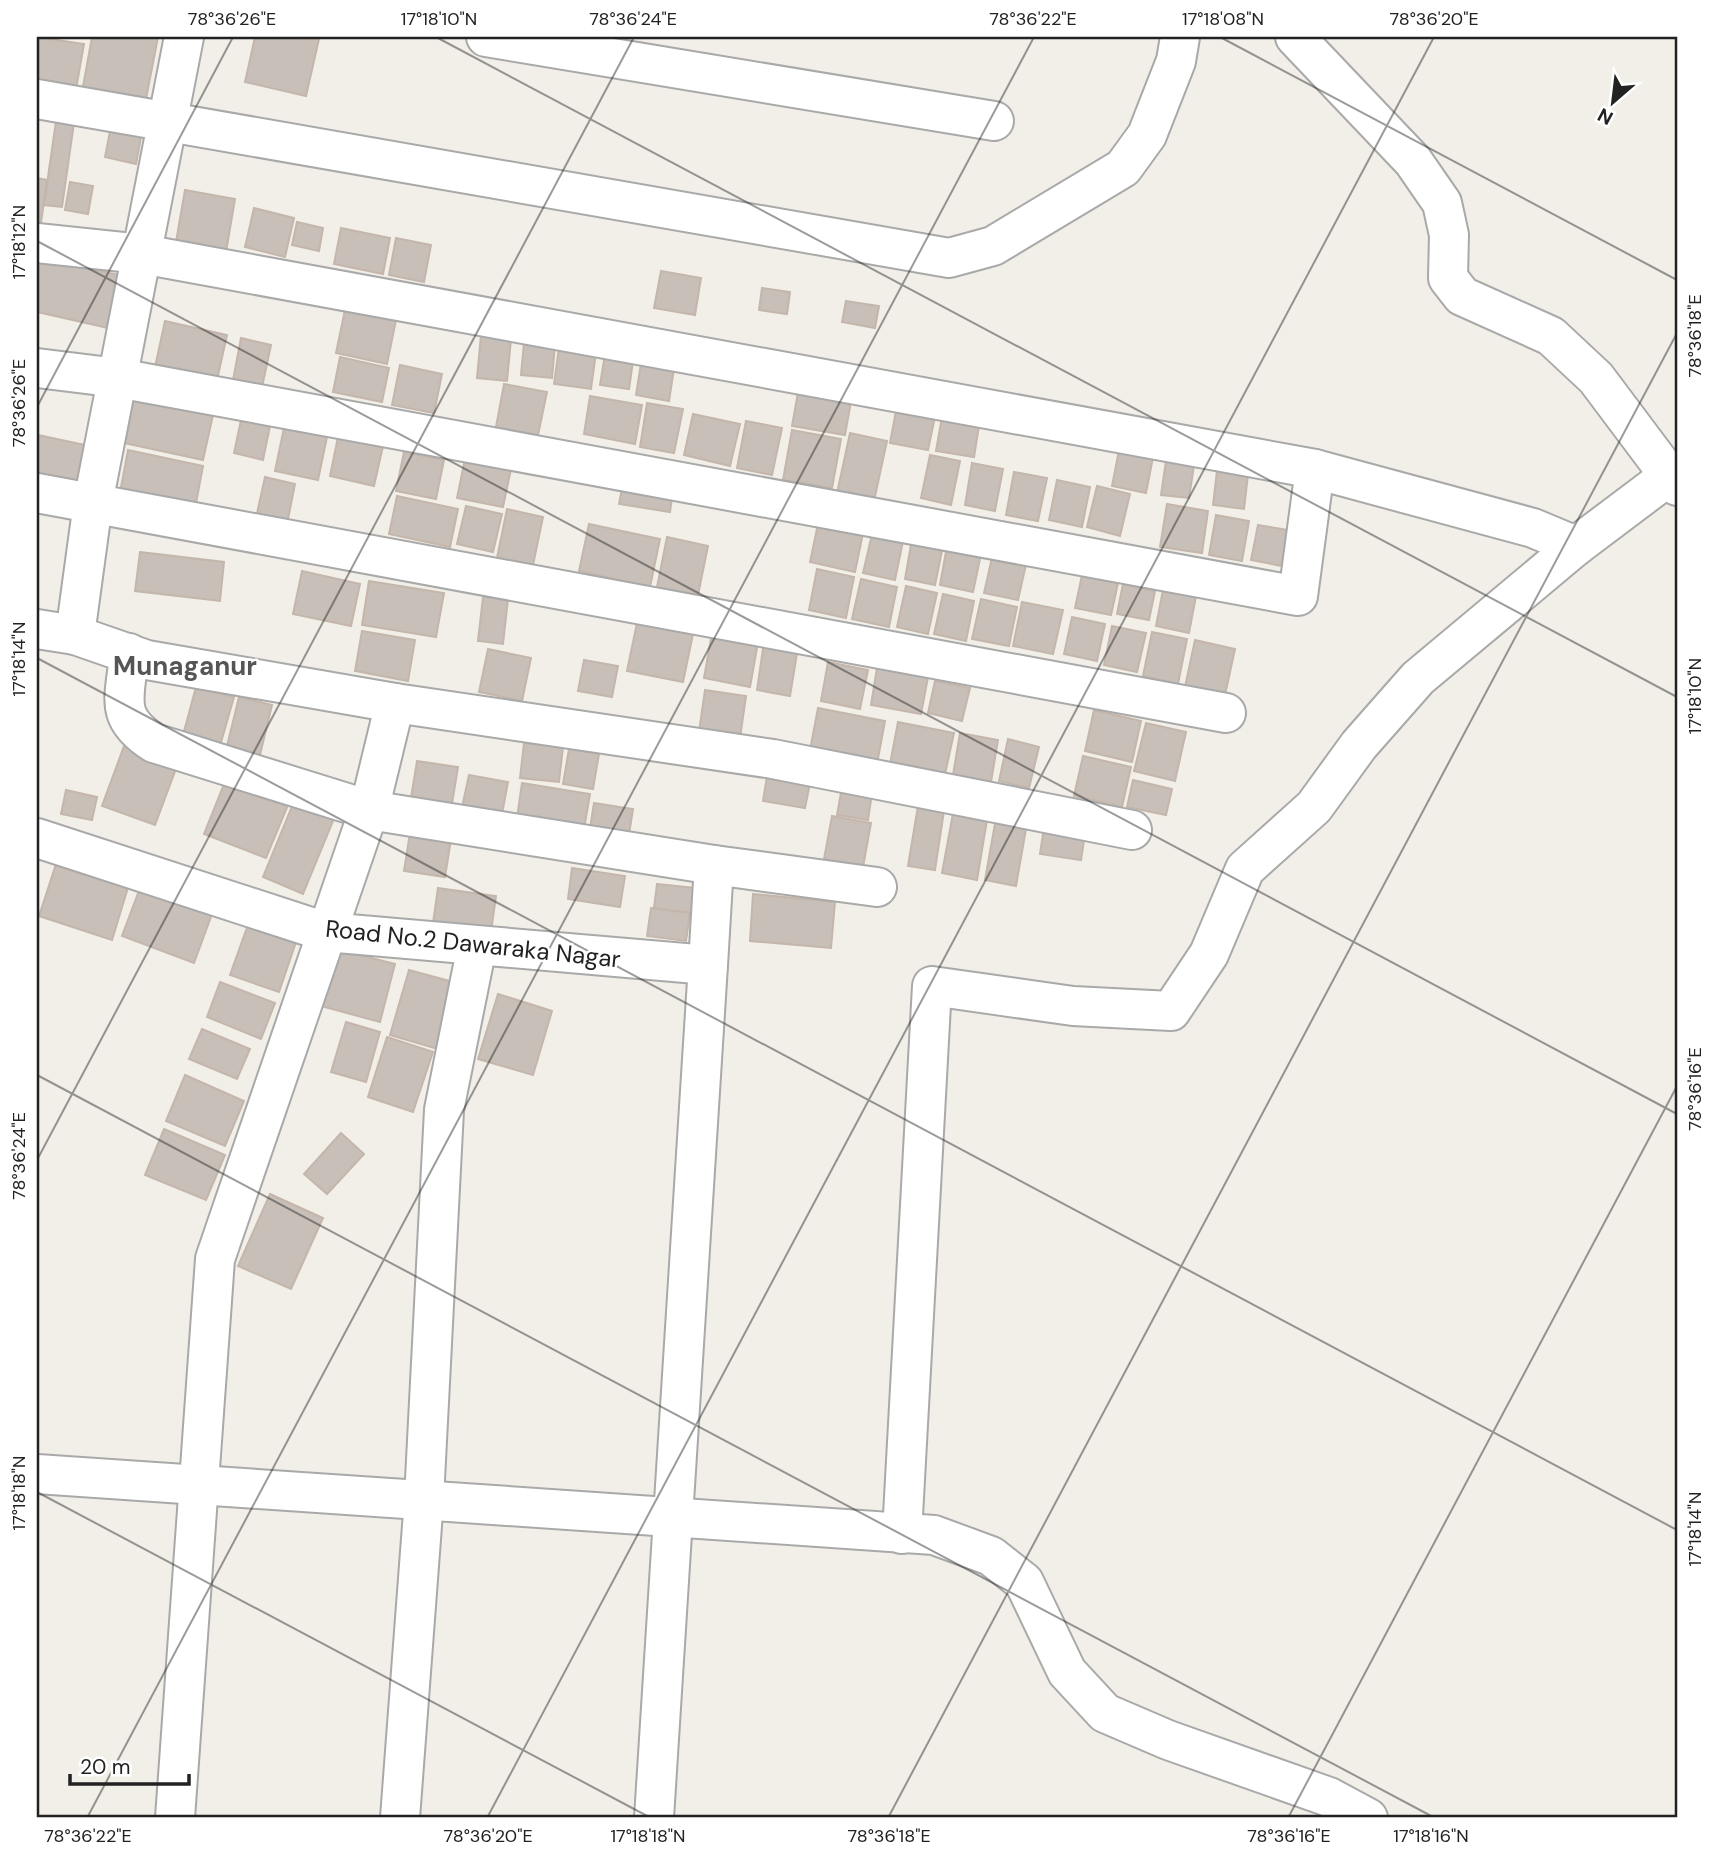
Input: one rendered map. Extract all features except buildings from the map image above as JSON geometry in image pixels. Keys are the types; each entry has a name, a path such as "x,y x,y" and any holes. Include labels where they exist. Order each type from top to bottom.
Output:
{"street":[{"path":"75,635 93,503 184,37"},
{"path":"486,37 995,121"},
{"path":"37,99 949,258 993,246 1124,169 1147,135 1176,61 1180,37"},
{"path":"902,1534 932,986 1073,1006 1171,1011 1209,954 1245,869 1314,807 1359,745 1418,678 1576,546 1673,481 1596,378 1550,336 1462,296 1448,278 1448,235 1442,203 1413,161 1294,37"},
{"path":"37,243 142,254 1315,469 1533,528 1576,546"},
{"path":"37,368 118,378 1298,596 1315,469"},
{"path":"37,493 1226,713"},
{"path":"37,629 75,635 159,662 395,703 773,760 1132,830"},
{"path":"129,653 125,715 133,730 154,743 369,810 714,865 877,887"},
{"path":"175,1818 201,1488 215,1259 369,810 395,703"},
{"name":"Road No.2 Dawaraka Nagar","path":"37,838 326,932 690,965"},
{"path":"654,1818 674,1516 690,965 714,865"},
{"path":"400,1818 424,1499 444,1110 477,946"},
{"path":"37,1474 201,1488 424,1499 934,1535 991,1556 1024,1582 1067,1672 1105,1713 1168,1740 1329,1797 1368,1818"}],"district":[{"name":"Munaganur","path":"185,666"}]}
